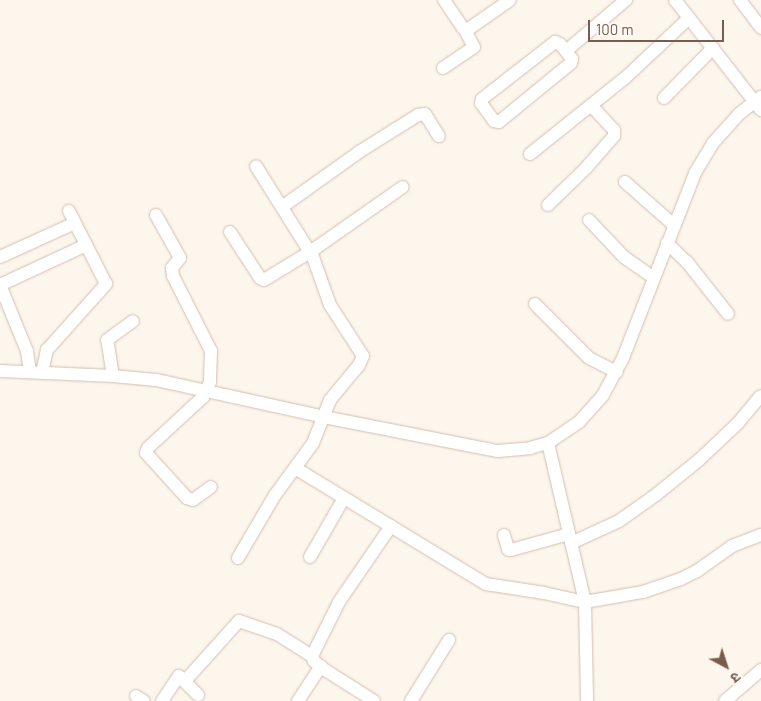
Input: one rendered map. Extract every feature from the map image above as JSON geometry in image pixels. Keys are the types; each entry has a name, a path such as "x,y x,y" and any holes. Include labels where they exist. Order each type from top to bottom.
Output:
{"street":[{"path":"442,68 474,46 444,0"},
{"path":"465,30 510,0"},
{"path":"566,51 626,0"},
{"path":"0,370 36,367 113,368 156,380 208,387 498,451 530,448 548,443 579,422 592,409 610,369 647,274 667,243 669,221 713,143 754,98 675,0"},
{"path":"740,0 761,28"},
{"path":"530,154 625,78 689,18"},
{"path":"558,42 566,51 572,59 570,65 501,120 494,121 481,103 482,99 551,44 558,42"},
{"path":"664,98 713,48"},
{"path":"548,205 569,186 614,136 614,130 591,105"},
{"path":"282,208 359,152 418,115 425,114 439,136"},
{"path":"238,558 275,495 314,443 330,400 360,365 363,356 330,305 310,252 256,166"},
{"path":"625,182 669,221"},
{"path":"230,232 262,280 310,252 403,187"},
{"path":"36,367 56,339 105,287 105,281 69,211"},
{"path":"156,214 180,258 172,268 173,276 210,346 208,387 198,403 146,450 148,455 187,498 194,500 211,487"},
{"path":"589,220 615,249 647,274"},
{"path":"0,257 75,223"},
{"path":"667,243 687,262 728,314"},
{"path":"36,367 0,285 86,245"},
{"path":"535,304 589,358 610,369"},
{"path":"113,368 107,343 108,338 133,321"},
{"path":"504,535 508,549 511,550 570,539 619,521 657,494 699,460 738,423 761,396"},
{"path":"548,443 585,602 587,701"},
{"path":"295,468 489,586 544,593 585,602 643,592 681,579 697,571 732,546 761,535"},
{"path":"310,557 344,498"},
{"path":"312,656 332,613 391,526"},
{"path":"185,681 240,621 277,634 312,656 321,666 374,701"},
{"path":"411,701 449,640"},
{"path":"298,701 321,666"},
{"path":"726,701 761,670"},
{"path":"162,701 178,677 185,681 198,695"}]}
